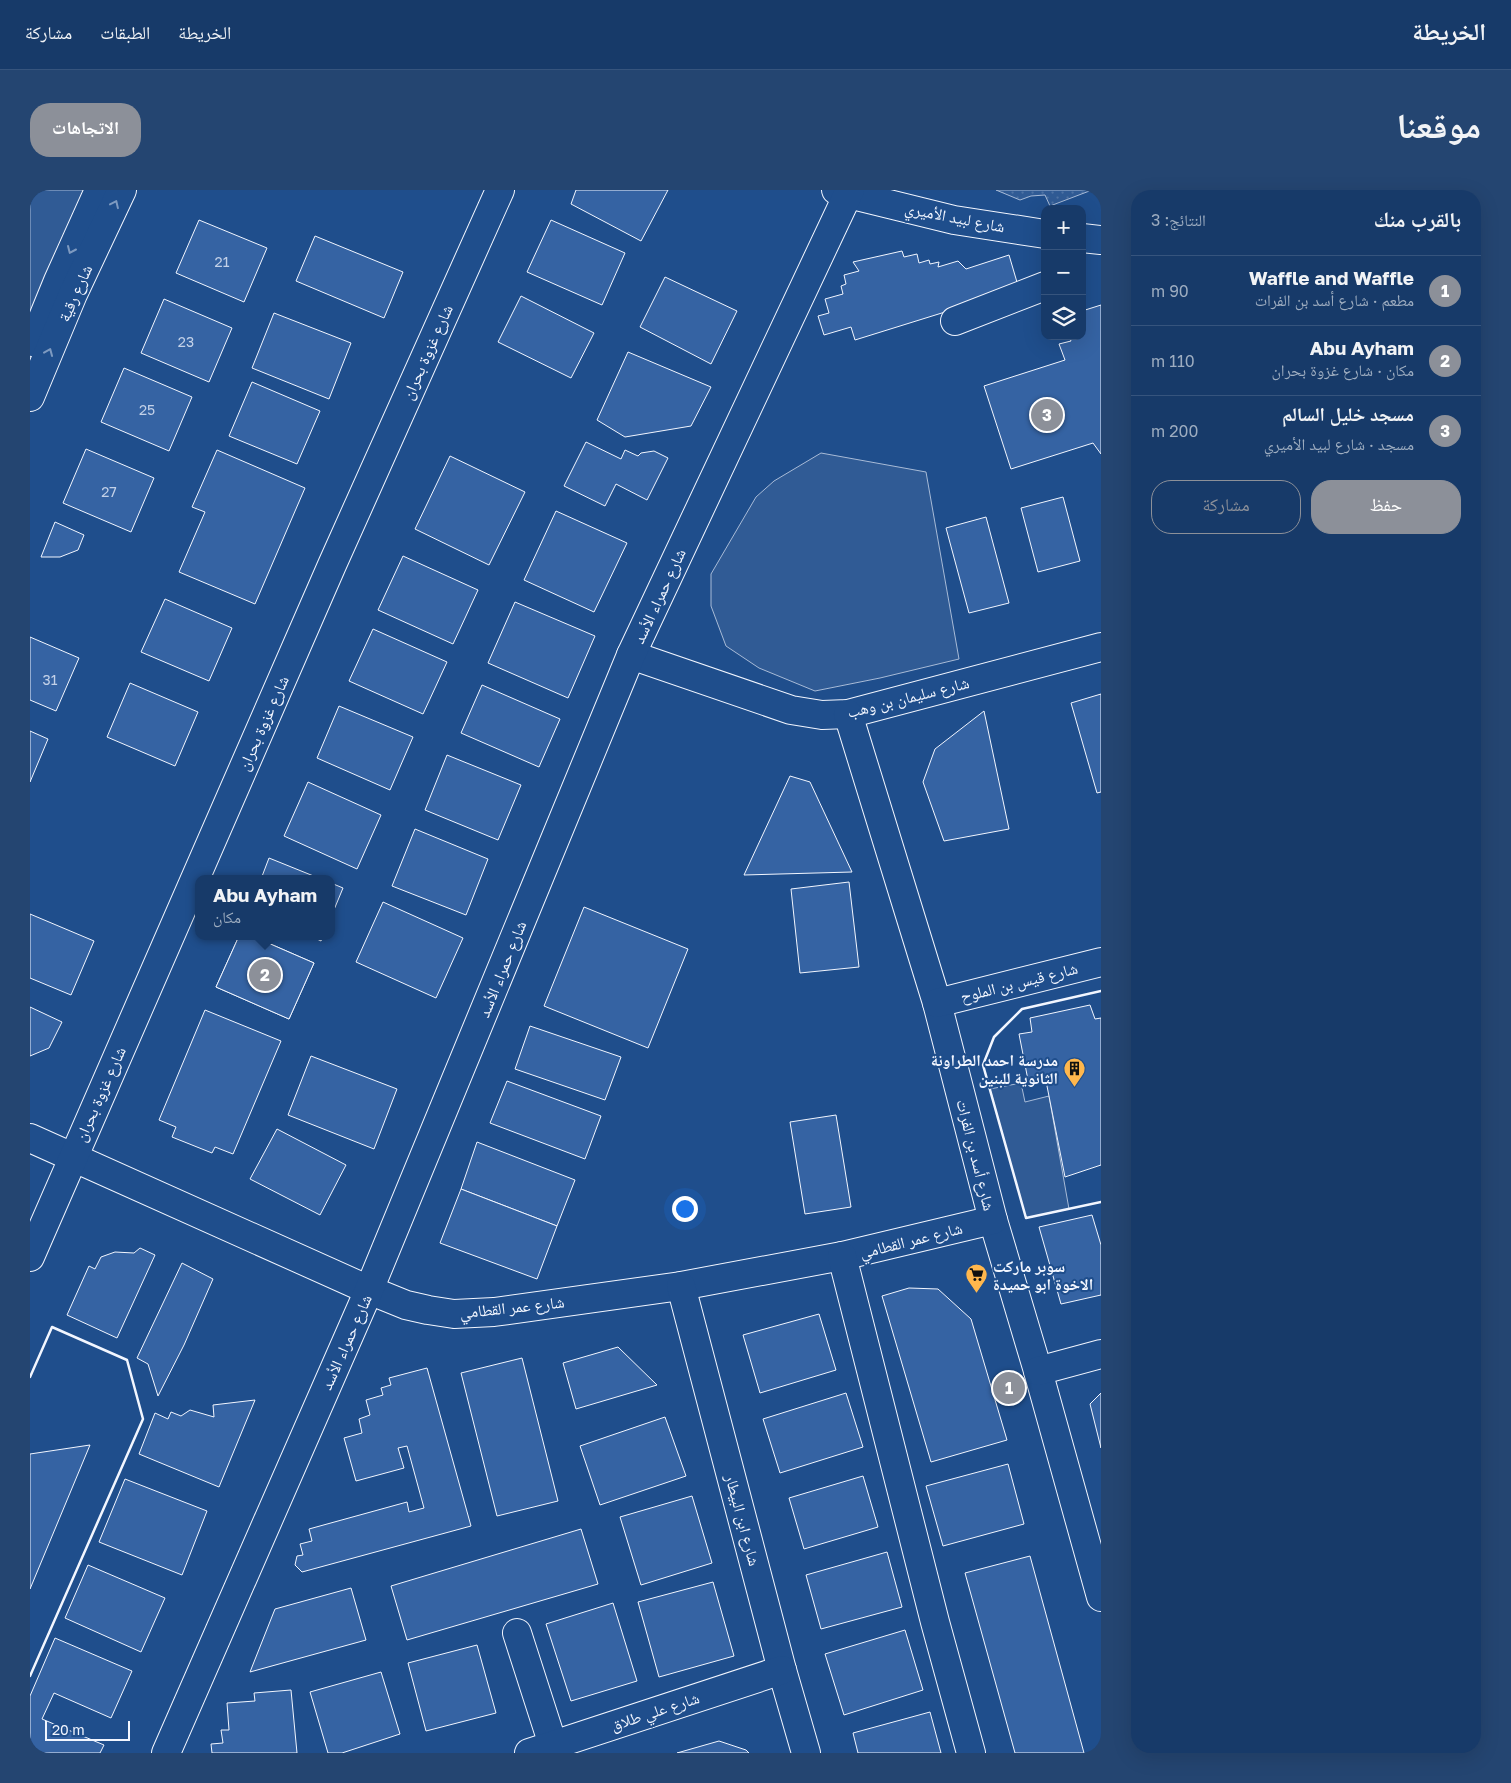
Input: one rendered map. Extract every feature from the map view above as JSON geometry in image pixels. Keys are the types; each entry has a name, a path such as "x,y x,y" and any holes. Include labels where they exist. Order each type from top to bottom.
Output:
{"street":[{"name":"شارع رقية","path":"30,349 58,280 99,190"},
{"name":"شارع رقية","path":"30,397 74,294 122,190"},
{"name":"شارع غزوة بحران","path":"196,875 332,565 500,190"},
{"name":"شارع لبيد الأميري","path":"845,192 954,220 1041,233"},
{"name":"شارع حمراء الأسد","path":"166,1753 369,1290 631,655 845,192"},
{"path":"1086,238 1101,240"},
{"path":"954,321 1041,288"},
{"name":"شارع سليمان بن وهب","path":"631,655 791,710 822,714 848,714 1101,647"},
{"name":"شارع أسد بن الفرات","path":"848,714 937,1003 993,1220 1038,1371 1101,1597"},
{"name":"شارع غزوة بحران","path":"30,1257 195,878"},
{"name":"شارع قيس بن الملوح","path":"937,1003 1101,962"},
{"name":"شارع عمر القطامي","path":"30,1138 369,1290 406,1305 454,1314 494,1312 681,1286 842,1256 993,1220"},
{"path":"842,1256 935,1622 971,1753"},
{"name":"شارع ابن البيطار","path":"681,1286 782,1670 806,1753"},
{"path":"1038,1371 1101,1354"},
{"path":"517,1633 541,1749"},
{"name":"شارع علي طلاق","path":"541,1749 782,1670"}],"shaded area":[{"path":"30,190 89,190 30,328"},
{"path":"996,190 1092,190 1053,205 1050,205 1045,195 1031,196 1020,200"},
{"path":"821,453 926,472 959,659 815,691 759,668 726,646 711,606 711,574 756,497 774,481"},
{"path":"1021,1083 1025,1102 1049,1096 1069,1209 1026,1218 990,1089"}],"building":[{"path":"576,190 668,190 641,241 571,204"},
{"path":"199,220 267,248 244,302 176,273"},
{"path":"551,220 625,253 602,305 527,272"},
{"path":"315,236 403,272 384,318 296,281"},
{"path":"902,251 904,257 917,254 919,263 929,260 930,264 939,262 938,267 958,261 966,269 1009,255 1019,289 855,340 851,327 824,335 818,316 829,313 825,299 843,294 841,286 846,284 844,275 859,271 853,262"},
{"path":"665,277 737,311 711,364 640,327"},
{"path":"521,296 594,333 571,378 498,342"},
{"path":"164,299 232,328 209,382 141,353"},
{"path":"1101,305 1101,454 1093,443 1011,469 984,386 1065,360 1059,344 1071,340 1086,340 1086,310"},
{"path":"274,313 351,343 329,399 252,368"},
{"path":"628,352 711,387 691,426 625,437 597,420"},
{"path":"124,368 192,397 169,451 101,422"},
{"path":"252,382 320,411 297,464 229,436"},
{"path":"586,442 621,459 625,450 638,456 641,453 654,451 668,458 647,500 616,484 605,506 564,486"},
{"path":"86,449 154,478 131,532 63,503"},
{"path":"217,450 305,488 255,604 179,572 205,512 192,507"},
{"path":"450,456 525,492 489,565 415,529"},
{"path":"1063,497 1080,561 1038,572 1021,508"},
{"path":"556,511 627,543 594,612 524,580"},
{"path":"986,517 1009,603 969,613 946,528"},
{"path":"55,522 84,535 78,550 60,557 41,557"},
{"path":"403,556 478,590 453,644 378,610"},
{"path":"165,599 232,628 209,681 141,652"},
{"path":"515,602 595,636 568,698 488,663"},
{"path":"373,629 447,662 423,714 349,681"},
{"path":"30,637 79,658 56,711 30,700"},
{"path":"130,683 198,712 175,766 107,737"},
{"path":"482,685 560,719 539,767 461,733"},
{"path":"1101,694 1101,792 1097,793 1071,703"},
{"path":"339,706 413,737 390,790 317,758"},
{"path":"984,711 1009,829 944,841 923,782 935,749"},
{"path":"30,731 48,739 30,782"},
{"path":"447,755 521,785 498,840 425,810"},
{"path":"790,776 810,782 852,872 744,875"},
{"path":"308,782 381,815 357,869 284,836"},
{"path":"415,829 488,859 466,915 392,886"},
{"path":"269,858 311,875 263,875"},
{"path":"849,882 859,967 800,973 791,889"},
{"path":"335,885 343,888 335,907"},
{"path":"383,902 463,938 436,998 356,962"},
{"path":"584,907 688,949 648,1048 544,1006"},
{"path":"30,914 94,941 71,995 30,978"},
{"path":"237,940 261,940 314,963 289,1019 216,987"},
{"path":"237,940 261,940 314,963 289,1019 216,987"},
{"name":"مدرسة احمد الطراونة الثانوية للبنين","path":"1090,1005 1095,1019 1101,1018 1101,1165 1065,1177 1045,1076 1028,1080 1019,1034 1032,1032 1030,1018"},
{"path":"30,1007 62,1022 49,1048 30,1056"},
{"path":"205,1010 281,1041 233,1154 215,1147 212,1153 172,1137 176,1127 159,1120"},
{"path":"530,1026 621,1057 605,1100 515,1069"},
{"path":"311,1056 397,1089 374,1149 288,1115"},
{"path":"507,1081 601,1116 585,1159 490,1123"},
{"path":"836,1115 851,1207 805,1214 790,1122"},
{"path":"277,1129 346,1165 320,1215 250,1179"},
{"path":"477,1142 575,1180 557,1226 461,1189"},
{"path":"461,1189 557,1226 537,1279 440,1243"},
{"path":"1092,1215 1101,1245 1101,1295 1061,1304 1039,1227"},
{"path":"140,1248 155,1255 117,1338 67,1315 89,1266 95,1269 101,1257 115,1252 134,1253"},
{"path":"182,1263 213,1279 184,1345 158,1396 148,1364 137,1358"},
{"path":"909,1288 938,1289 971,1319 1007,1440 931,1462 882,1296"},
{"path":"819,1314 836,1370 760,1393 743,1335"},
{"path":"618,1347 657,1385 576,1409 563,1363"},
{"path":"522,1358 558,1501 497,1516 461,1373"},
{"path":"427,1368 471,1526 302,1572 295,1565 297,1556 303,1555 300,1544 312,1541 309,1529 407,1502 409,1512 424,1508 407,1446 398,1448 404,1468 356,1481 344,1438 362,1433 359,1419 370,1415 366,1400 383,1395 381,1388 391,1385 389,1378"},
{"path":"846,1393 863,1447 780,1473 763,1419"},
{"path":"1101,1393 1101,1448 1090,1404"},
{"path":"255,1400 219,1487 139,1454 155,1413 168,1419 171,1412 181,1416 190,1410 214,1417 213,1405"},
{"path":"665,1417 686,1476 600,1505 580,1446"},
{"path":"90,1445 30,1589 30,1454"},
{"path":"1008,1464 1024,1524 943,1546 926,1486"},
{"path":"863,1476 878,1527 804,1549 789,1498"},
{"path":"125,1479 207,1511 182,1575 99,1542"},
{"path":"692,1496 712,1563 641,1585 620,1517"},
{"path":"581,1529 598,1584 407,1640 391,1586"},
{"path":"887,1552 902,1607 821,1629 806,1575"},
{"path":"1030,1556 1084,1753 1015,1753 965,1573"},
{"path":"88,1565 165,1598 141,1652 65,1618"},
{"path":"713,1582 734,1656 659,1677 638,1602"},
{"path":"351,1588 366,1640 250,1672 275,1609"},
{"path":"613,1603 637,1681 571,1701 546,1624"},
{"path":"905,1630 923,1690 844,1715 825,1654"},
{"path":"55,1638 132,1671 111,1718 54,1693 42,1719 104,1745 100,1753 30,1753 30,1696"},
{"path":"477,1645 496,1713 426,1731 408,1663"},
{"path":"381,1672 400,1734 342,1753 328,1753 310,1692"},
{"path":"291,1690 297,1753 212,1753 211,1744 223,1743 221,1730 229,1730 227,1703 255,1701 254,1693"},
{"path":"930,1712 941,1753 858,1753 853,1733"},
{"path":"719,1741 746,1750 749,1753 677,1753"}],"wall":[{"path":"1101,991 1022,1009 994,1037 983,1065 1026,1218 1101,1202"},
{"path":"30,1377 52,1327 127,1360 143,1419 30,1676"}],"place":[{"name":"مسجد خليل السالم","path":"1047,415"},
{"name":"Abu Ayham","path":"265,975"},
{"name":"مدرسة احمد الطراونة الثانوية للبنين","path":"1074,1088"},
{"name":"سوبر ماركت الاخوة ابو حميدة","path":"977,1294"},
{"name":"Waffle and Waffle","path":"1009,1388"}]}
